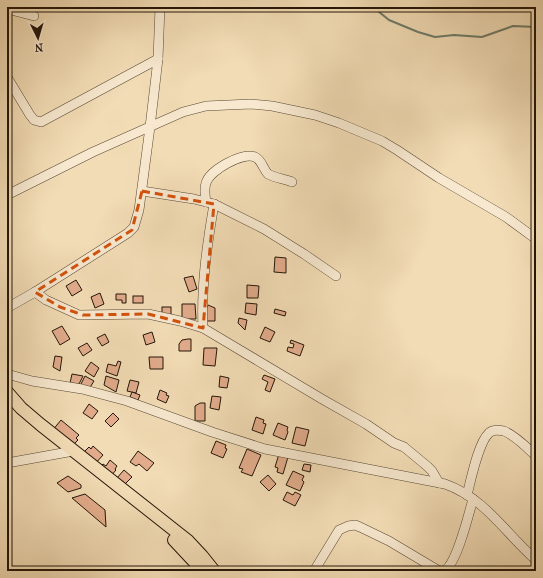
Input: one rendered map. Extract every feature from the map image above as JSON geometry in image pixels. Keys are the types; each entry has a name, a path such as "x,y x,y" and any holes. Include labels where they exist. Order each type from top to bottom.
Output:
{"main road":[{"path":"7,392 21,408 41,425 188,542 214,571"},
{"path":"7,402 28,423 68,452 170,536 203,571"}],"street":[{"path":"7,308 35,292 132,230 139,210 142,191 158,60 160,7"},
{"path":"7,9 34,16"},
{"path":"7,77 30,115 34,120 40,122 158,60"},
{"path":"8,192 183,112 206,106 252,104 272,106 315,115 363,133 397,150 439,178 506,217 536,239"},
{"path":"203,328 202,299 210,203 205,188 209,176 223,165 245,156 254,156 268,174 292,182"},
{"path":"142,191 210,203 264,229 336,276"},
{"path":"35,292 53,304 79,315 148,314 203,328 322,399 339,407 374,428 394,443 404,448 427,466 432,471 439,483"},
{"path":"7,374 32,381 82,389 127,401 212,432 265,449 453,487 470,497 488,512 536,560"},
{"path":"314,571 339,530 344,526 351,525 360,527 389,540 439,571 445,570 457,552 481,447 488,434 492,431 503,431 536,456"},
{"path":"7,463 68,452"}],"highlighted area":[{"path":"142,191 214,204 203,328 148,314 83,315 60,307 35,292 132,230"}],"building":[{"path":"275,257 286,258 286,273 274,272"},
{"path":"193,276 197,289 189,292 184,278"},
{"path":"76,280 82,290 72,296 66,286"},
{"path":"247,285 259,286 258,298 247,298"},
{"path":"100,293 104,304 95,308 91,297"},
{"path":"116,294 126,294 126,303 122,303 122,300 116,300"},
{"path":"133,296 143,296 143,303 133,303"},
{"path":"246,303 257,304 256,315 245,313"},
{"path":"182,304 195,304 196,319 182,319"},
{"path":"208,305 215,308 215,321 204,321 204,315"},
{"path":"162,307 171,307 171,316 162,316"},
{"path":"275,309 286,312 285,316 274,313"},
{"path":"239,318 247,320 245,330 238,323"},
{"path":"62,326 70,339 60,345 52,331"},
{"path":"265,327 275,332 270,342 260,338"},
{"path":"152,332 155,342 146,345 143,335"},
{"path":"105,334 109,342 102,346 97,338"},
{"path":"191,339 191,351 179,351 179,344 182,340"},
{"path":"291,340 304,345 300,356 287,351 288,347 293,348 294,344 290,343"},
{"path":"87,343 92,350 83,356 78,348"},
{"path":"204,348 217,348 215,366 203,365"},
{"path":"55,356 62,357 60,371 53,367"},
{"path":"149,357 163,357 163,369 150,369"},
{"path":"118,361 121,362 117,376 106,372 108,364 116,366"},
{"path":"91,362 99,368 94,377 85,371"},
{"path":"72,374 83,376 79,384 70,383"},
{"path":"264,375 275,379 270,392 265,390 268,382 262,379"},
{"path":"85,376 94,381 89,389 81,384"},
{"path":"106,376 119,380 116,392 104,385"},
{"path":"220,376 229,378 227,388 219,387"},
{"path":"130,380 139,382 136,393 127,391"},
{"path":"160,390 167,393 166,395 169,396 166,403 157,399"},
{"path":"132,392 140,395 138,400 130,397"},
{"path":"212,396 221,397 219,410 210,408"},
{"path":"200,403 205,403 205,421 195,421 195,406"},
{"path":"89,404 98,411 92,419 83,413"},
{"path":"113,413 119,419 111,427 105,421"},
{"path":"256,417 264,420 263,423 266,424 263,434 252,430"},
{"path":"61,420 79,435 76,438 78,440 74,444 52,431"},
{"path":"278,423 288,427 285,440 273,435"},
{"path":"296,427 309,430 305,446 292,443"},
{"path":"216,441 226,445 225,448 227,449 223,458 211,453"},
{"path":"93,446 103,455 95,464 83,453 89,447 91,449"},
{"path":"247,449 261,455 252,476 241,472 243,469 239,468"},
{"path":"138,451 154,463 147,471 139,464 136,466 130,462"},
{"path":"279,454 288,457 283,474 277,472 278,468 275,467"},
{"path":"110,460 117,466 115,469 116,470 110,477 99,468 103,464 106,466"},
{"path":"304,464 311,465 310,472 302,470"},
{"path":"124,470 132,477 122,487 116,479"},
{"path":"293,471 304,476 302,480 304,482 300,491 286,485"},
{"path":"268,475 276,484 269,491 260,482"},
{"path":"68,476 81,485 81,488 68,492 57,483"},
{"path":"287,492 293,495 295,492 301,495 295,506 283,500"},
{"path":"85,494 105,510 106,527 72,498"}],"waterway":[{"path":"373,7 389,20 418,32 435,37 454,35 482,37 513,26 536,27"}]}
